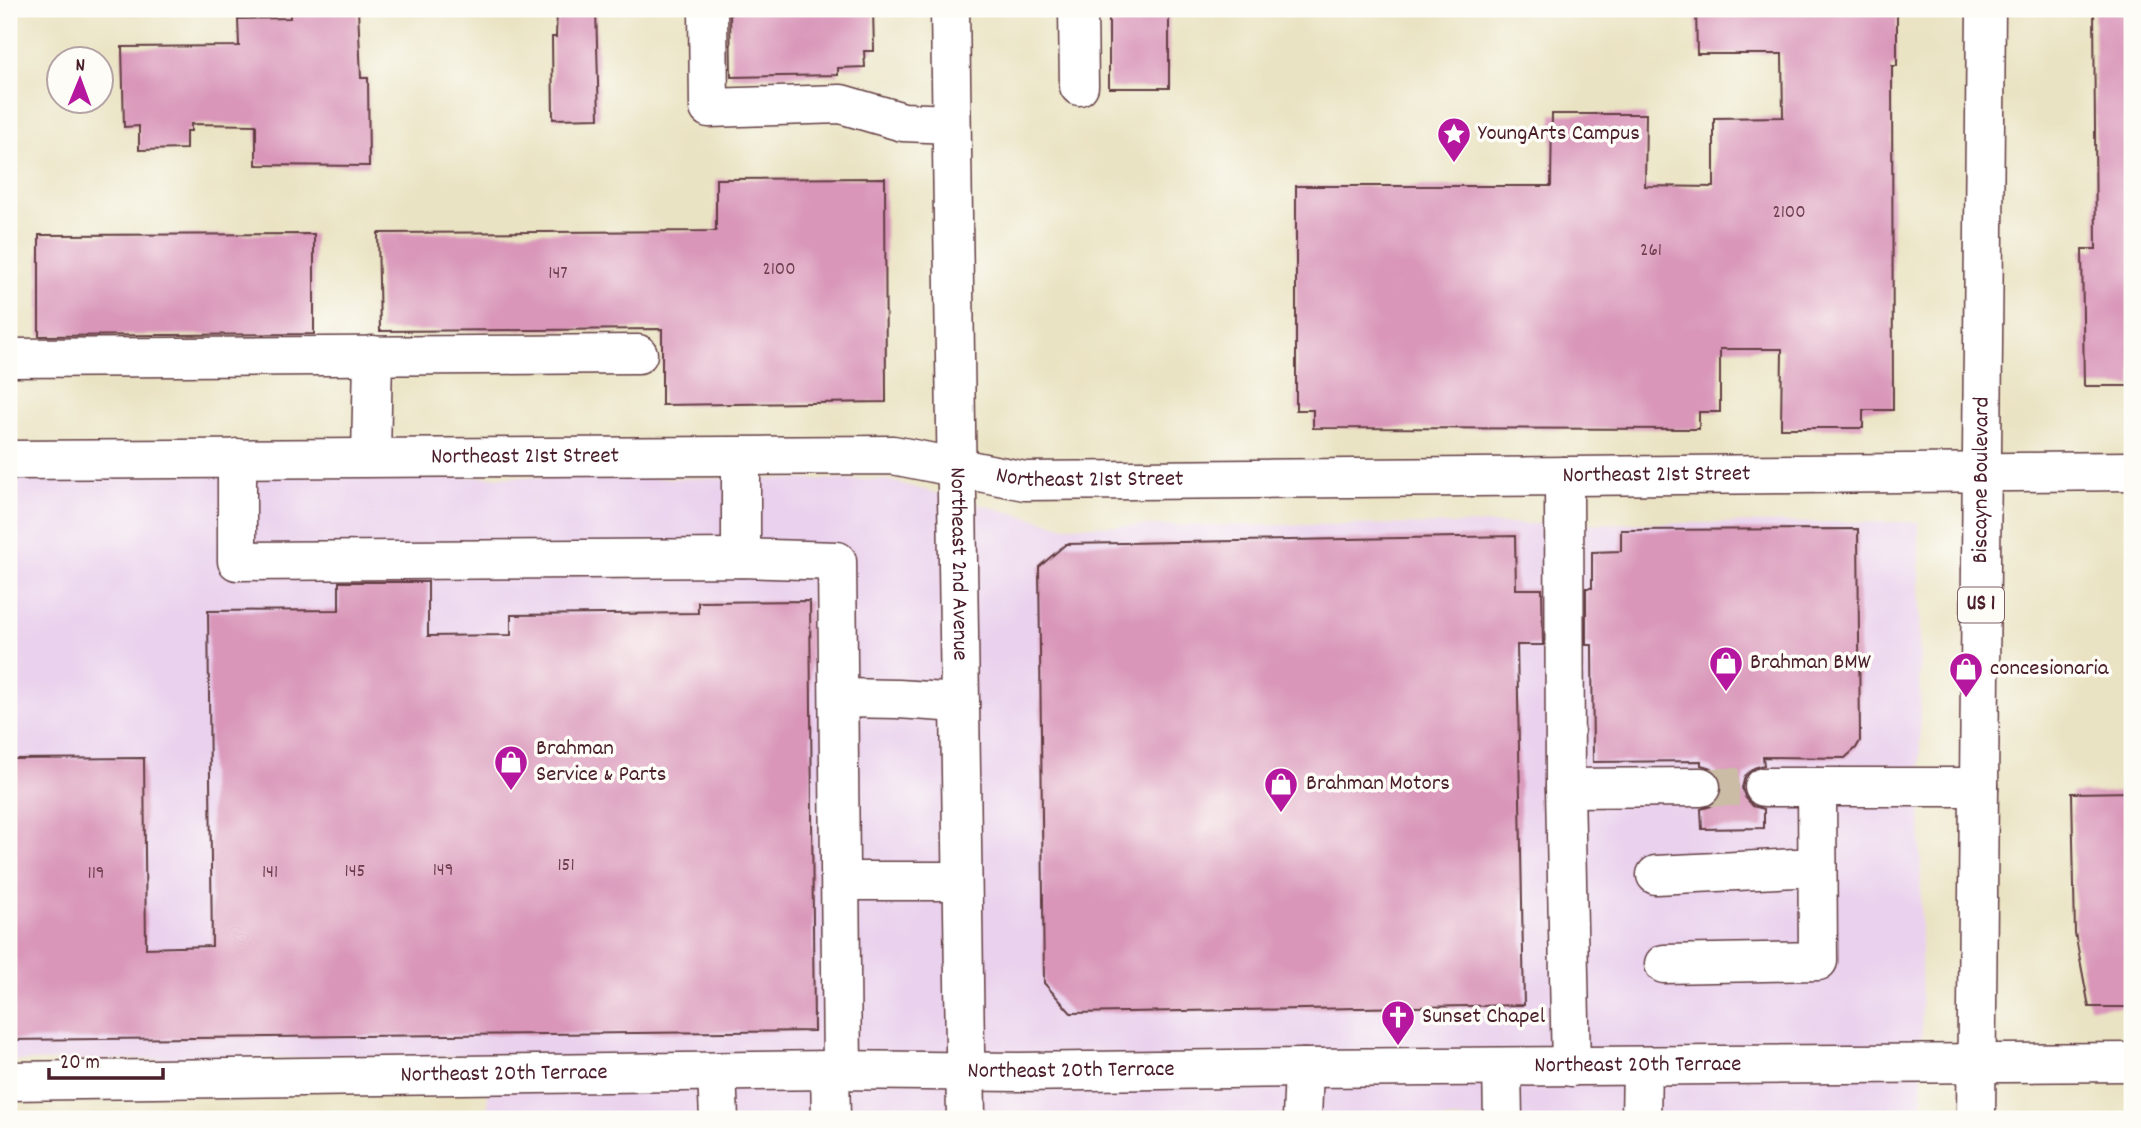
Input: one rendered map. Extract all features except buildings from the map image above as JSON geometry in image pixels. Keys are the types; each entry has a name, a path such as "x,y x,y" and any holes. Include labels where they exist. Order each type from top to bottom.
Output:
{"street":[{"path":"708,9 709,108 841,104 903,122 951,124"},
{"name":"Northeast 2nd Avenue","path":"950,9 966,1119"},
{"path":"1078,9 1079,86"},
{"name":"Biscayne Boulevard","path":"1976,1119 1986,9"},
{"path":"9,358 638,354"},
{"path":"371,457 373,355"},
{"name":"Northeast 21st Street","path":"9,460 893,455 1025,481 2132,471"},
{"path":"741,457 741,558"},
{"path":"237,458 237,561 741,558 837,561 841,881 836,1070 831,1119"},
{"path":"1564,476 1565,788 1571,1067"},
{"path":"839,698 960,704"},
{"path":"1764,787 1979,786"},
{"path":"1565,788 1701,787"},
{"path":"1664,964 1818,961 1816,787"},
{"path":"1656,875 1817,867"},
{"path":"841,881 961,881"},
{"name":"Northeast 20th Terrace","path":"9,1081 836,1070 1019,1072 2132,1062"},
{"path":"1641,1119 1642,1066"},
{"path":"1502,1067 1503,1119"},
{"path":"1302,1119 1304,1068"},
{"path":"717,1072 719,1119"}],"shaded area":[{"path":"9,473 886,480 1063,526 1919,522 1922,1119 488,1119 487,1056 9,1061"}],"tunnel":[{"path":"1701,787 1764,787"}],"place":[{"name":"YoungArts Campus","path":"1454,164"},
{"name":"Brahman BMW","path":"1726,693"},
{"name":"concesionaria","path":"1966,699"},
{"name":"Brahman Service & Parts","path":"511,792"},
{"name":"Brahman Motors","path":"1281,814"},
{"name":"Sunset Chapel","path":"1398,1047"}]}
